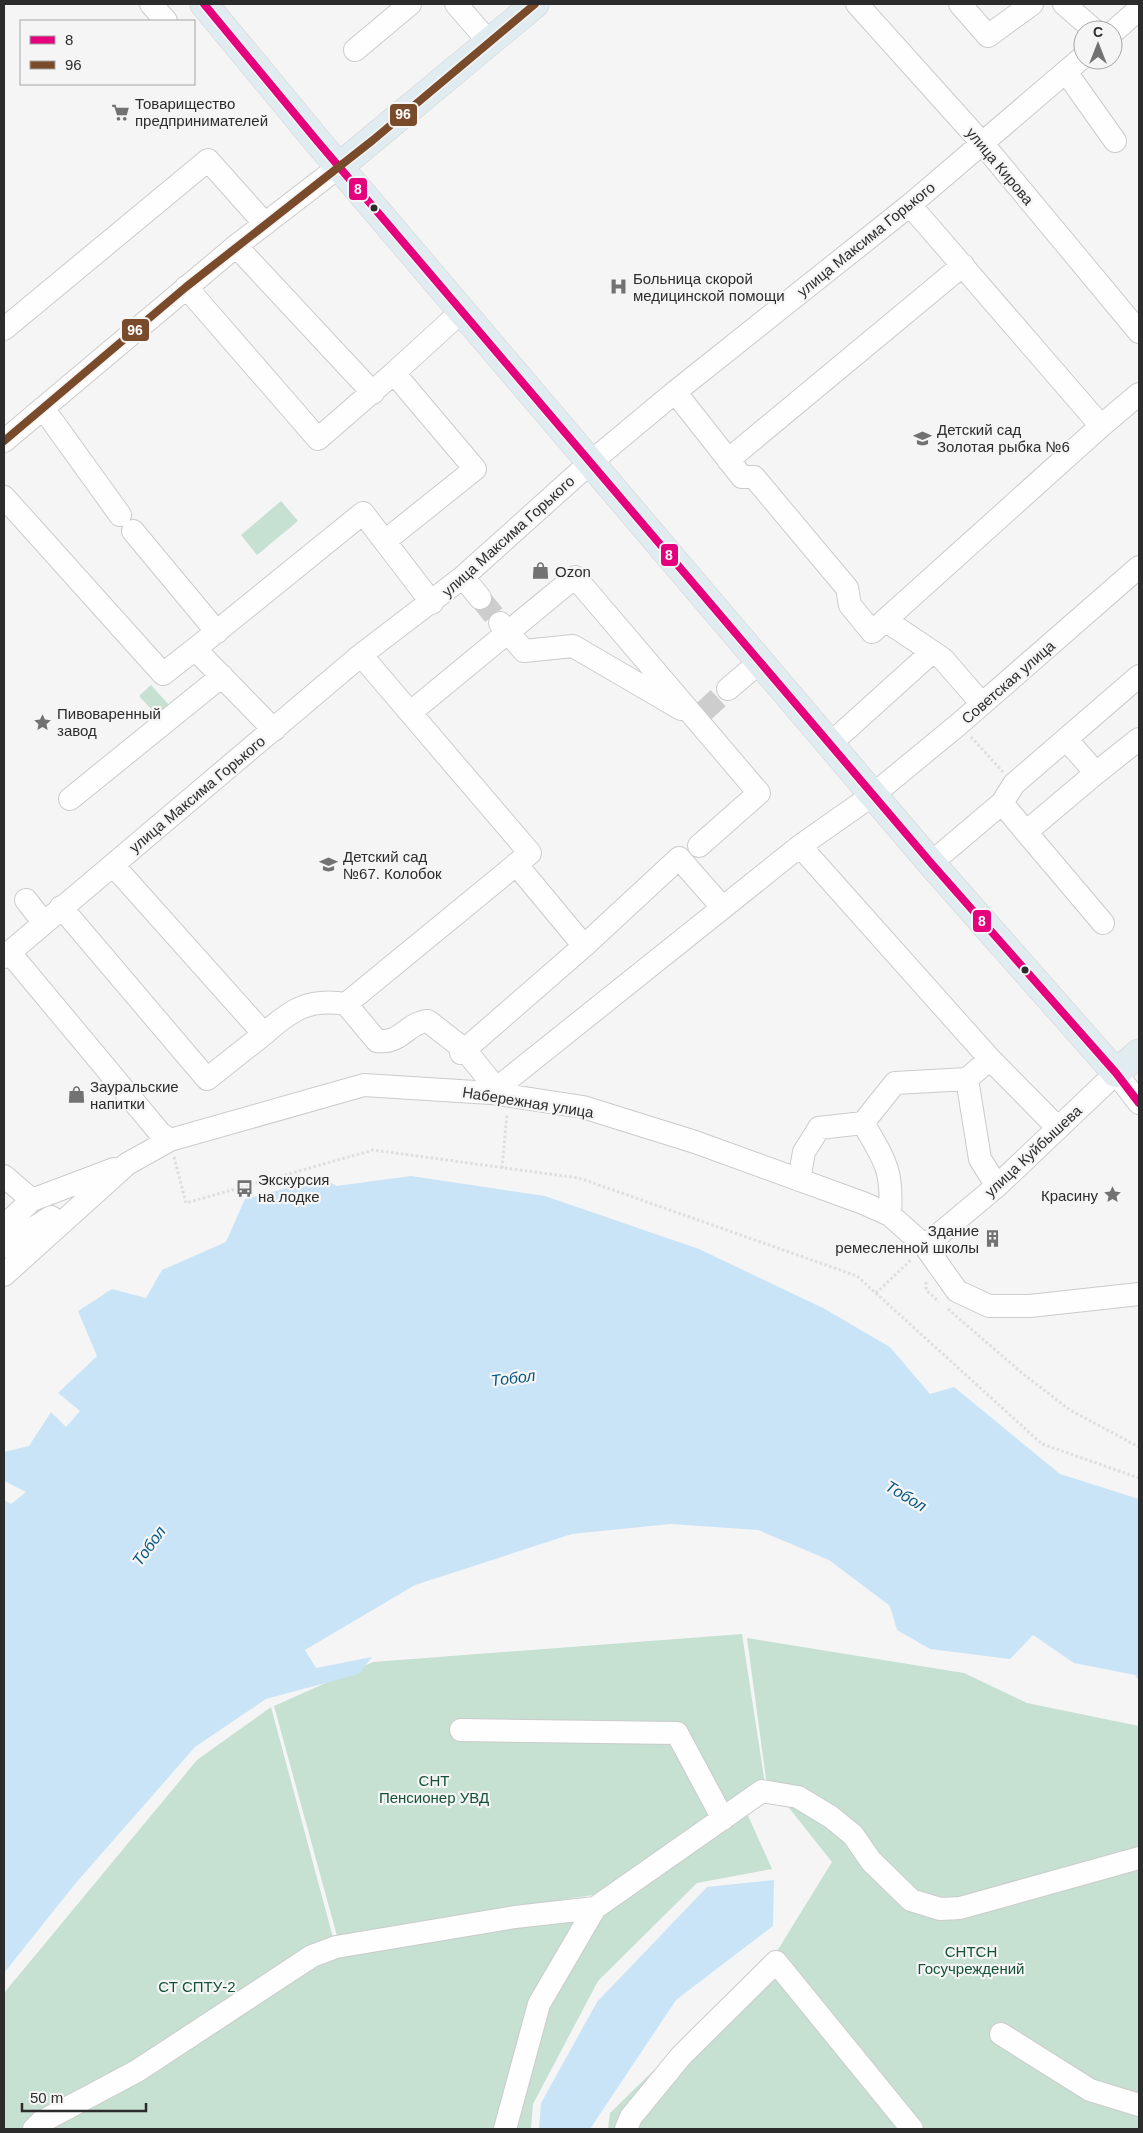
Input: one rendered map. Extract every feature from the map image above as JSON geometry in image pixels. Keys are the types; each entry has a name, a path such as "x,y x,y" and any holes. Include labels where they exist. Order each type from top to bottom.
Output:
{"main road":[{"path":"204,4 931,863 1116,1073"},
{"path":"340,166 535,4"},
{"name":"улица Куйбышева","path":"1116,1073 1139,1053"}],"street":[{"path":"152,4 165,20"},
{"path":"355,50 410,4"},
{"path":"456,4 489,42"},
{"name":"улица Кирова","path":"858,4 982,143 1139,332"},
{"path":"960,4 988,36 1032,4"},
{"path":"1064,4 1082,20"},
{"path":"1123,23 1139,9"},
{"name":"улица Максима Горького","path":"7,955 61,907 361,656 432,603 463,577 591,462 675,392 910,205 1073,66"},
{"path":"1066,72 1114,141"},
{"path":"4,329 208,160 265,224"},
{"path":"4,441 236,246 340,166"},
{"path":"910,205 963,264 1101,426"},
{"path":"236,246 373,393"},
{"path":"728,460 963,264"},
{"path":"186,287 318,439 373,393 462,311"},
{"path":"385,541 475,469 394,373"},
{"path":"675,392 742,477 754,477 847,588 850,605 872,632 1139,394"},
{"path":"43,408 127,523 218,632"},
{"path":"4,497 164,674 363,513 432,603"},
{"name":"Советская улица","path":"498,1092 722,907 800,846 874,794 959,724 1139,566"},
{"path":"463,577 480,598"},
{"path":"411,712 504,628 575,577 699,716 759,793 699,846"},
{"path":"885,620 943,659 982,704"},
{"path":"504,628 524,651 573,646 699,716"},
{"path":"195,649 274,730"},
{"path":"830,744 932,652"},
{"path":"346,1004 530,853 361,656"},
{"path":"728,689 761,661"},
{"path":"70,799 222,676"},
{"path":"931,863 1002,803 1014,784 1138,680"},
{"path":"1026,832 1139,738"},
{"path":"1066,739 1096,773"},
{"path":"1002,803 1103,923"},
{"path":"800,846 990,1059 1058,1128"},
{"path":"463,1052 584,946 679,858 722,907"},
{"path":"516,864 584,946"},
{"path":"113,865 264,1034"},
{"path":"26,900 44,923"},
{"path":"61,907 207,1079 292,1011 300,1007 328,1001 346,1004 377,1041 394,1041 418,1022 428,1022 463,1052 498,1092"},
{"path":"7,955 170,1131"},
{"path":"800,1180 804,1152 819,1128 863,1122 895,1083 967,1079 990,1059"},
{"path":"1116,1073 1139,1103"},
{"name":"улица Куйбышева","path":"925,1246 997,1186 1116,1073"},
{"path":"967,1079 980,1159 997,1186"},
{"name":"Набережная улица","path":"127,1164 170,1131 364,1085 498,1092 583,1107 695,1142 863,1202 890,1215 925,1246 957,1291 989,1306 1030,1306 1139,1294"},
{"path":"863,1122 887,1164 892,1188 890,1215"},
{"path":"4,1275 127,1164"},
{"path":"4,1226 32,1200 127,1164"},
{"path":"4,1176 32,1200"},
{"path":"4,1247 81,1196 103,1185"},
{"path":"461,1730 677,1733 723,1819"},
{"path":"505,2129 539,2004 595,1908 762,1791 798,1797 830,1817 854,1835 872,1861 911,1900 940,1908 960,1908 1139,1858"},
{"path":"34,2129 42,2122 137,2071 265,1989 312,1956 336,1947 515,1917 595,1908"},
{"path":"626,2129 631,2117 681,2056 776,1962 912,2129"},
{"path":"1000,2034 1090,2090 1139,2104"}],"path":[{"path":"959,724 1014,784"},
{"path":"498,1092 502,1168"},
{"path":"170,1131 186,1203 373,1150 579,1178 857,1276 1042,1444 1139,1478"},
{"path":"876,1293 925,1246"},
{"path":"925,1246 926,1290 1022,1373 1070,1410 1139,1447"}],"green space":[{"path":"281,501 298,521 257,555 241,535"},
{"path":"151,685 169,705 157,715 139,696"},
{"name":"СНТ Пенсионер УВД","path":"742,1634 765,1784 593,1895 337,1936 274,1706 373,1662"},
{"name":"СНТСН Госучреждений","path":"747,1638 964,1673 1027,1703 1139,1726 1139,2129 608,2129 610,2113 779,1948 832,1862 766,1779"},
{"name":"СТ СПТУ-2","path":"271,1707 334,1941 593,1900 745,1809 772,1869 697,1883 598,1981 533,2104 531,2129 4,2129 4,1993 197,1760"}],"water":[{"name":"Тобол","path":"411,1176 545,1196 699,1249 823,1308 890,1347 930,1394 954,1387 1060,1474 1139,1499 1139,1681 1135,1675 1074,1663 1033,1635 1010,1659 930,1649 897,1630 890,1606 829,1560 758,1530 670,1524 572,1534 415,1585 305,1650 316,1668 372,1657 359,1674 266,1699 195,1747 75,1884 4,1973 4,1500 11,1504 26,1492 4,1481 4,1452 29,1446 51,1412 66,1427 80,1411 58,1393 97,1356 78,1311 112,1289 146,1298 162,1270 226,1242 245,1199 325,1178 336,1186"},
{"path":"774,1880 773,1926 676,2000 590,2129 539,2129 541,2103 597,2002 707,1887"}],"tunnel":[{"path":"480,598 500,623"},
{"path":"702,713 728,689"}],"transit line":[{"name":"8","path":"204,4 318,142 931,863 1116,1073 1139,1103"},
{"name":"96","path":"4,441 186,287 373,140 535,4"}],"place":[{"name":"Товарищество предпринимателей","path":"121,112"},
{"name":"Больница скорой медицинской помощи","path":"619,287"},
{"name":"Детский сад Золотая рыбка №6","path":"923,438"},
{"name":"Ozon","path":"541,571"},
{"name":"Пивоваренный завод","path":"43,722"},
{"name":"Детский сад №67. Колобок","path":"329,865"},
{"name":"Зауральские напитки","path":"76,1095"},
{"name":"Экскурсия на лодке","path":"244,1188"},
{"name":"Красину","path":"1112,1195"},
{"name":"Здание ремесленной школы","path":"993,1239"}]}
